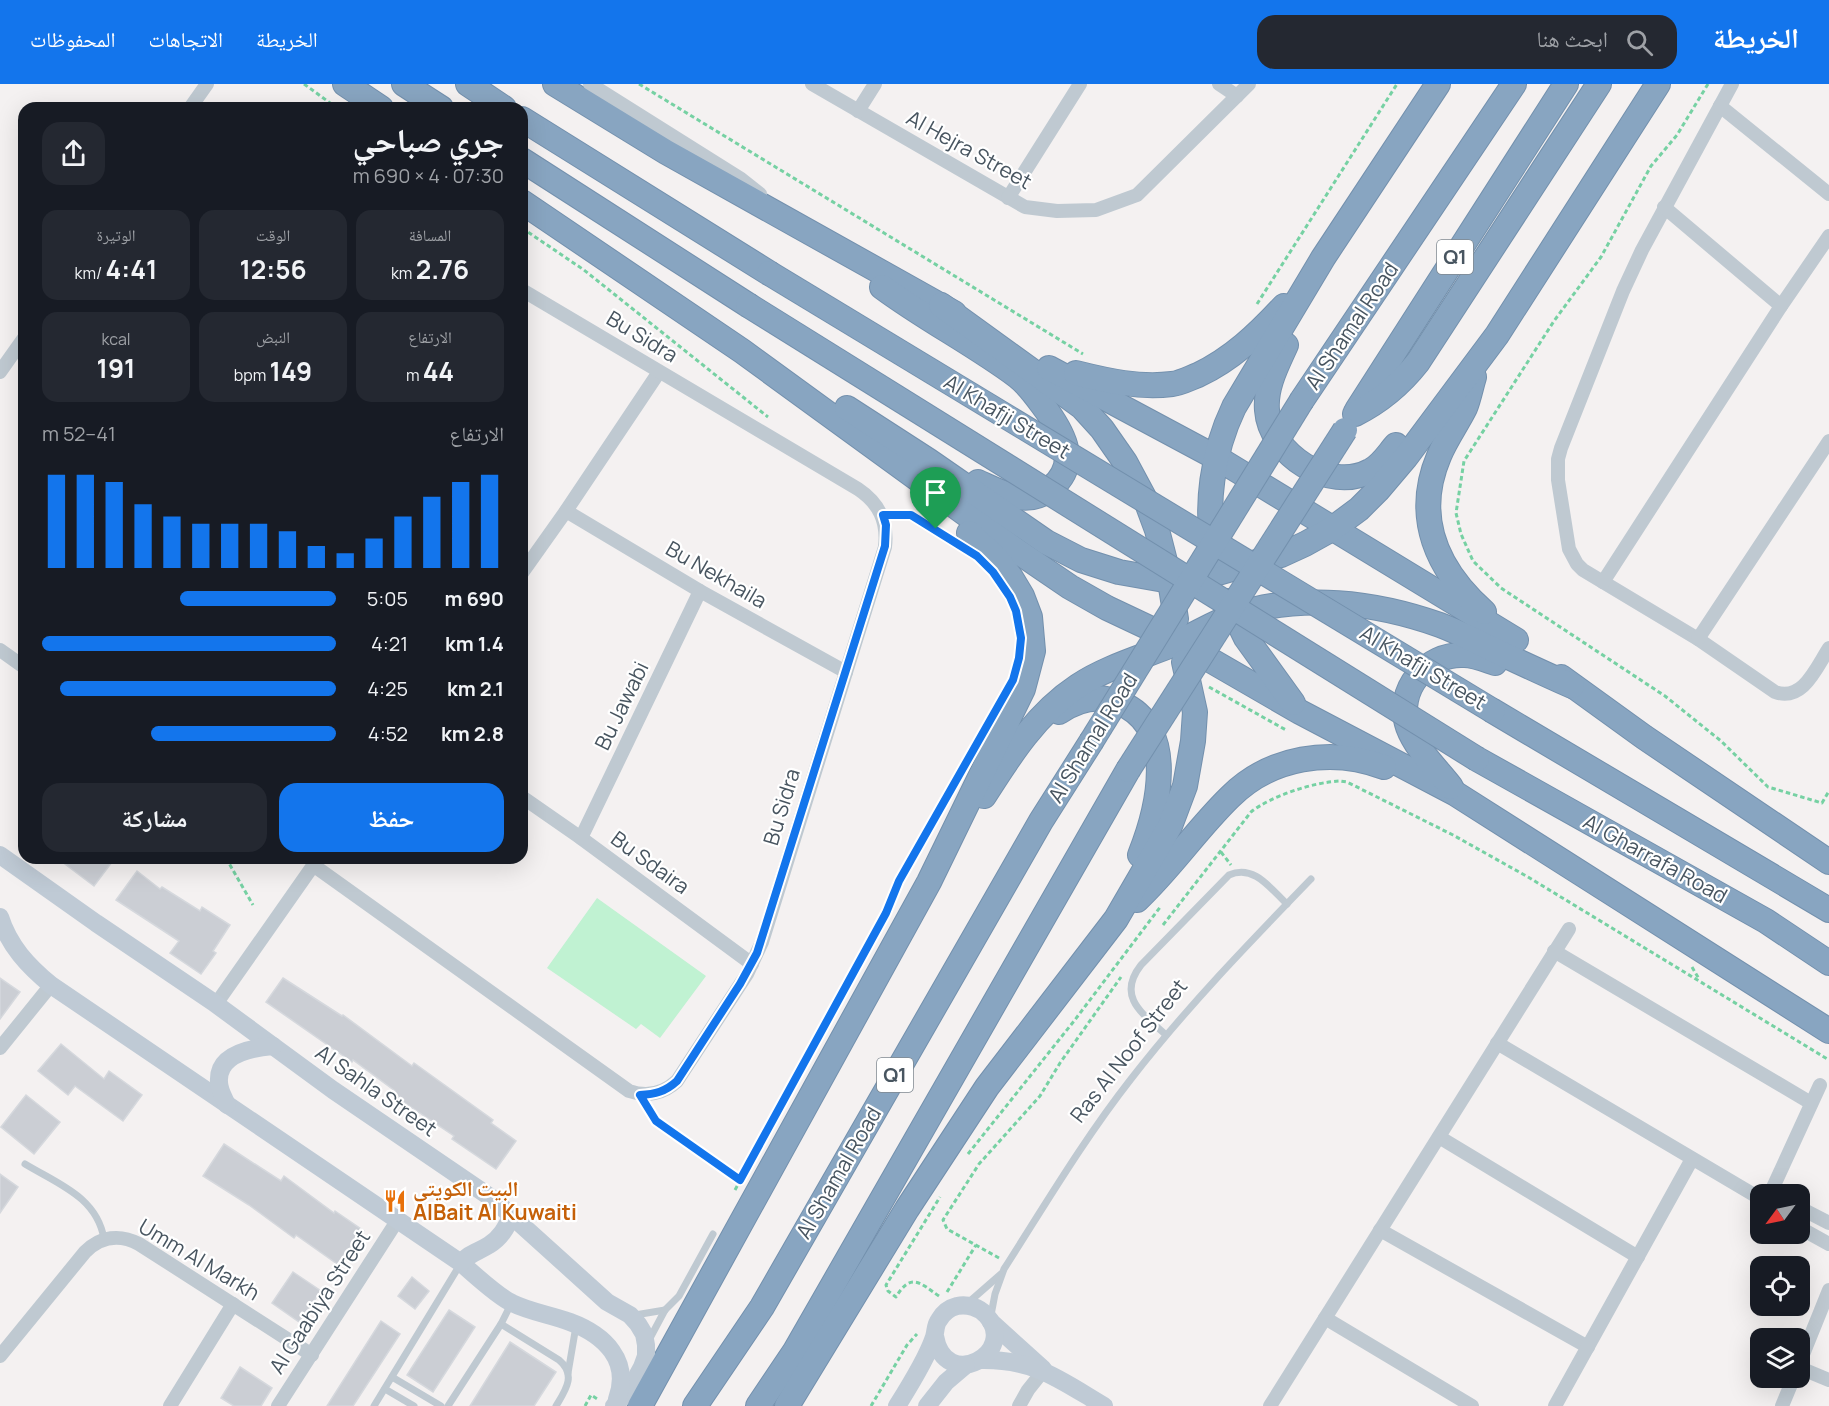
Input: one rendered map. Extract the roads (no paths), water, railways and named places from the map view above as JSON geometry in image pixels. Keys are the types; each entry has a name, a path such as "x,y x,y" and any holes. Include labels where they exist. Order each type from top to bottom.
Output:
{"highway":[{"path":"345,84 372,102"},
{"path":"404,84 432,102"},
{"path":"468,84 495,102"},
{"path":"555,84 666,152 805,228 1044,365 1216,458 1516,640"},
{"path":"1293,721 1234,615 1218,573 1210,534 1210,500 1216,458 1224,429 1234,407 1323,258 1438,84"},
{"name":"Al Shamal Road","path":"695,1406 762,1307 1041,821 1302,400 1514,84"},
{"name":"Q1","path":"758,1406 795,1351 1128,770 1566,84"},
{"path":"1350,422 1392,392 1418,362 1599,84"},
{"path":"742,351 763,356 779,364 929,461 1046,542 1081,560 1119,572 1170,581 1218,573 1281,555 1332,530 1359,509 1406,457 1478,363 1659,84"},
{"name":"Al Khafji Street","path":"528,123 769,273 1493,711"},
{"name":"Al Khafji Street","path":"528,164 748,305 1477,759"},
{"path":"528,206 742,351 1061,581 1107,608 1179,642 1293,721 1456,794 1829,1031"},
{"path":"805,228 903,303 1018,377 1041,402 1060,429 1067,449 1064,470 1059,480 1052,488 1032,497 1011,496 929,461"},
{"path":"1323,258 1267,393 1267,411 1272,429 1287,451 1304,466 1343,477 1369,472 1377,467 1446,388 1457,377 1478,363"},
{"path":"1044,365 1110,381 1141,385 1174,384 1183,381 1214,368 1239,351 1283,307 1323,258"},
{"path":"787,1406 884,1243 981,1097 1116,919 1170,826 1190,765 1196,712 1179,642 1170,581 1157,530 1125,462 1102,429 1082,407 941,305"},
{"path":"640,1406 929,882 1023,689 1033,651 1030,617 1016,584 978,540 742,351"},
{"path":"1478,363 1465,407 1431,475 1427,503 1429,523 1438,553 1456,582 1478,607 1572,686 1829,862"},
{"path":"929,882 1010,756 1027,733 1059,701 1078,686 1101,673 1179,642 1234,615 1269,606 1314,601 1356,604 1383,609 1441,626 1572,686"},
{"path":"1456,794 1418,744 1408,726 1405,705 1411,684 1424,667 1443,657 1464,655 1572,686"},
{"path":"1027,733 1068,706 1079,701 1101,698 1113,700 1134,710 1142,718 1154,738 1158,761 1154,812 1116,919"},
{"name":"Al Gharrafa Road","path":"1493,711 1829,910"},
{"path":"1116,919 1161,876 1230,796 1251,780 1274,767 1314,757 1349,758 1372,762 1456,794"},
{"name":"Al Gharrafa Road","path":"1477,759 1766,921 1829,963"}],"street":[{"path":"194,102 207,84"},
{"path":"590,84 741,179 805,228"},
{"name":"Al Hejra Street","path":"812,84 1025,207 1057,211 1096,210 1137,195 1249,84"},
{"path":"858,111 875,84"},
{"path":"1008,198 1080,84"},
{"path":"1219,84 1237,96"},
{"path":"1732,84 1686,171 1664,207 1623,291 1558,459 1558,480 1569,549 1577,564 1603,582 1698,639 1768,687 1783,694 1799,691 1829,648"},
{"path":"1720,106 1829,194"},
{"path":"1664,207 1780,306"},
{"path":"1603,582 1780,306 1829,236"},
{"name":"Bu Sidra","path":"318,864 628,1091 640,1095 655,1094 668,1089 677,1081 752,964 766,930 885,546 886,525 883,515 863,493 528,294"},
{"path":"0,372 18,346"},
{"path":"528,565 659,372"},
{"path":"1698,639 1829,441"},
{"name":"Bu Nekhaila","path":"566,511 700,591 846,672"},
{"name":"Bu Jawabi","path":"581,838 700,591"},
{"path":"0,650 18,663"},
{"name":"Bu Sdaira","path":"528,801 752,964"},
{"name":"Al Sahla Street","path":"0,855 493,1199 607,1302 630,1316 644,1334 646,1345"},
{"path":"216,1004 314,864"},
{"path":"0,917 8,937 27,964 51,985 460,1263 511,1303 576,1324 604,1342 614,1353 620,1365 622,1379 614,1406"},
{"path":"1270,1406 1569,929"},
{"path":"1554,951 1811,1103"},
{"path":"0,1048 51,985"},
{"path":"1497,1043 1750,1192"},
{"path":"226,1105 219,1082 223,1066 240,1052 273,1046"},
{"path":"1775,1184 1820,1085"},
{"path":"1438,1137 1638,1257"},
{"path":"1555,1406 1692,1159"},
{"path":"1810,1213 1829,1223"},
{"path":"460,1263 501,1235 512,1214"},
{"name":"Al Gaabiya Street","path":"278,1406 397,1221"},
{"path":"1380,1230 1588,1347"},
{"path":"1810,1234 1829,1244"},
{"name":"Umm Al Markh","path":"0,1356 85,1252 104,1239 122,1238 131,1240 312,1355"},
{"path":"1810,1337 1829,1290"},
{"path":"170,1406 233,1304"},
{"path":"897,1406 941,1316 950,1309 965,1305 982,1311 1044,1370 1104,1406"},
{"path":"1325,1318 1472,1406"},
{"path":"927,1406 946,1382 986,1356 994,1336 991,1321"},
{"path":"935,1331 939,1351 951,1362 1013,1361 1044,1370"},
{"path":"614,1406 630,1389 642,1367 646,1356 646,1345"},
{"path":"1019,1406 1044,1370"},
{"path":"1810,1372 1829,1380"},
{"path":"1782,1406 1789,1388"}],"lane":[{"path":"1166,1035 1136,1007 1131,992 1135,973 1229,876 1236,872 1252,873 1259,877 1287,904"},
{"name":"Ras Al Noof Street","path":"991,1321 995,1294 1006,1266 1094,1130 1129,1081 1166,1035 1237,955 1311,879"},
{"path":"25,1164 84,1200 100,1221 104,1239"},
{"path":"646,1345 665,1310 679,1296 713,1234"},
{"path":"375,1406 460,1263"},
{"name":"Ras Al Noof Street","path":"965,1305 1006,1266"},
{"path":"448,1406 501,1324 511,1303"},
{"path":"630,1316 665,1310"},
{"path":"501,1324 559,1360 568,1373"},
{"path":"556,1406 568,1384 576,1324"},
{"path":"392,1377 441,1406"},
{"path":"385,1389 414,1406"}],"place":[{"name":"البيت الكويتي AlBait Al Kuwaiti","path":"395,1201"}]}
